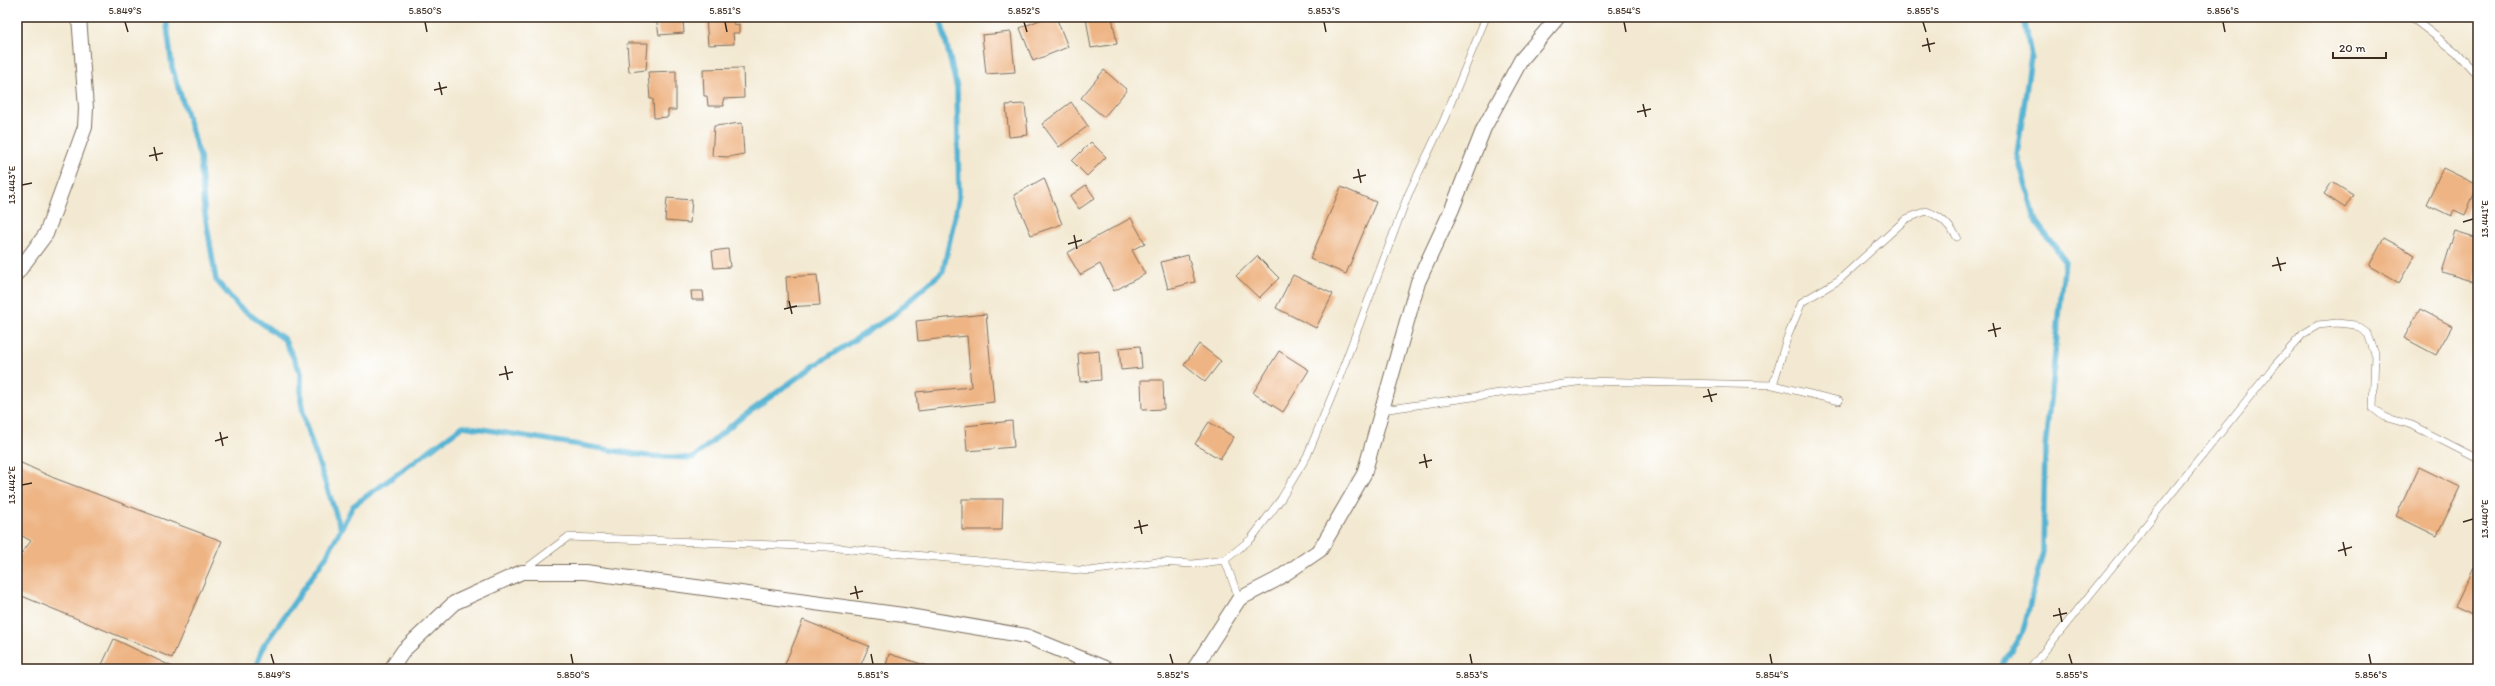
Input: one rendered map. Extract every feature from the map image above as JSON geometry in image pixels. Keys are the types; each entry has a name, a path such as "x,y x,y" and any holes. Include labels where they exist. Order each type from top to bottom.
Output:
{"street":[{"path":"17,273 46,234 85,127 86,108 79,17"},
{"path":"1194,669 1239,599 1276,580 1320,550 1364,474 1418,282 1452,210 1484,128 1521,60 1558,17"},
{"path":"391,669 404,650 454,603 522,572 585,572 903,615 1026,636 1107,669"}],"lane":[{"path":"522,572 568,537 827,547 1089,571 1158,562 1193,564 1225,560 1251,539 1281,499 1306,456 1338,381 1408,195 1443,122 1486,17"},
{"path":"2411,17 2456,52 2478,76"},
{"path":"1773,385 1787,338 1802,302 1839,280 1906,219 1926,211 1935,214 1942,218 1957,237"},
{"path":"2030,669 2276,364 2303,334 2318,325 2338,323 2355,325 2368,334 2375,354 2373,408 2384,417 2412,425 2478,459"},
{"path":"1382,410 1584,381 1773,385 1839,401"},
{"path":"1225,560 1239,599"}],"building":[{"path":"613,17 643,17 643,18 613,21"},
{"path":"656,17 692,17 692,19 683,20 684,33 659,35"},
{"path":"706,17 733,17 734,25 739,24 739,33 733,33 734,44 708,45"},
{"path":"977,17 988,17 978,21"},
{"path":"1047,17 1056,17 1068,47 1033,61 1020,28"},
{"path":"1112,17 1117,44 1091,48 1086,18"},
{"path":"1011,32 1015,72 986,74 982,35"},
{"path":"627,43 648,43 646,70 629,72"},
{"path":"743,68 744,98 723,99 724,106 708,106 707,96 704,96 703,69"},
{"path":"1104,70 1127,90 1104,117 1081,98"},
{"path":"676,71 676,110 668,110 668,117 654,118 653,99 650,99 648,72"},
{"path":"1071,102 1088,126 1059,147 1042,124"},
{"path":"1025,104 1028,135 1009,137 1006,105"},
{"path":"742,123 744,154 728,157 712,156 714,126"},
{"path":"1091,142 1106,157 1087,176 1072,161"},
{"path":"2443,168 2478,185 2465,215 2454,210 2451,216 2426,204"},
{"path":"1044,178 1062,224 1031,235 1014,195"},
{"path":"2332,182 2353,195 2345,208 2324,194"},
{"path":"1086,185 1095,198 1079,209 1070,196"},
{"path":"1341,187 1376,202 1346,274 1310,259"},
{"path":"667,198 692,200 690,223 665,221"},
{"path":"1131,218 1145,243 1132,250 1145,274 1114,291 1100,264 1080,275 1067,253"},
{"path":"2455,231 2478,238 2478,269 2474,282 2442,272"},
{"path":"2384,238 2415,255 2399,283 2369,266"},
{"path":"728,249 730,267 714,268 712,251"},
{"path":"1188,255 1195,282 1168,289 1161,262"},
{"path":"1257,256 1279,278 1259,298 1236,276"},
{"path":"817,275 820,305 788,307 786,277"},
{"path":"1293,275 1333,294 1316,328 1276,308"},
{"path":"691,291 703,291 704,300 692,300"},
{"path":"2420,309 2452,326 2436,355 2404,338"},
{"path":"986,314 994,402 918,411 916,392 971,387 967,336 918,341 916,321"},
{"path":"1199,344 1221,361 1205,382 1184,365"},
{"path":"1140,346 1142,368 1121,370 1119,348"},
{"path":"1099,351 1101,380 1080,382 1078,353"},
{"path":"1279,351 1309,370 1283,412 1253,393"},
{"path":"1141,380 1163,380 1164,409 1142,410"},
{"path":"1012,421 1014,447 967,451 965,426"},
{"path":"1209,422 1234,437 1220,459 1195,444"},
{"path":"17,461 54,478 222,541 172,658 17,594 17,559 31,541 17,533"},
{"path":"2419,467 2460,487 2437,536 2396,516"},
{"path":"962,499 1003,499 1002,530 962,530"},
{"path":"2474,567 2478,569 2478,618 2455,607"},
{"path":"803,620 869,646 859,669 783,669"},
{"path":"114,639 177,669 100,669"},
{"path":"889,654 938,669 885,669"}],"waterway":[{"path":"166,17 172,67 200,157 204,208 216,280 239,307 284,339 301,373 301,401 306,426 341,529"},
{"path":"255,669 263,647 327,555 353,506 463,426 647,456 693,458 734,423 812,367 892,316 943,271 959,198 957,88 940,17"},
{"path":"2000,669 2023,631 2043,552 2045,448 2065,260 2036,222 2017,154 2031,57 2024,17"}]}
